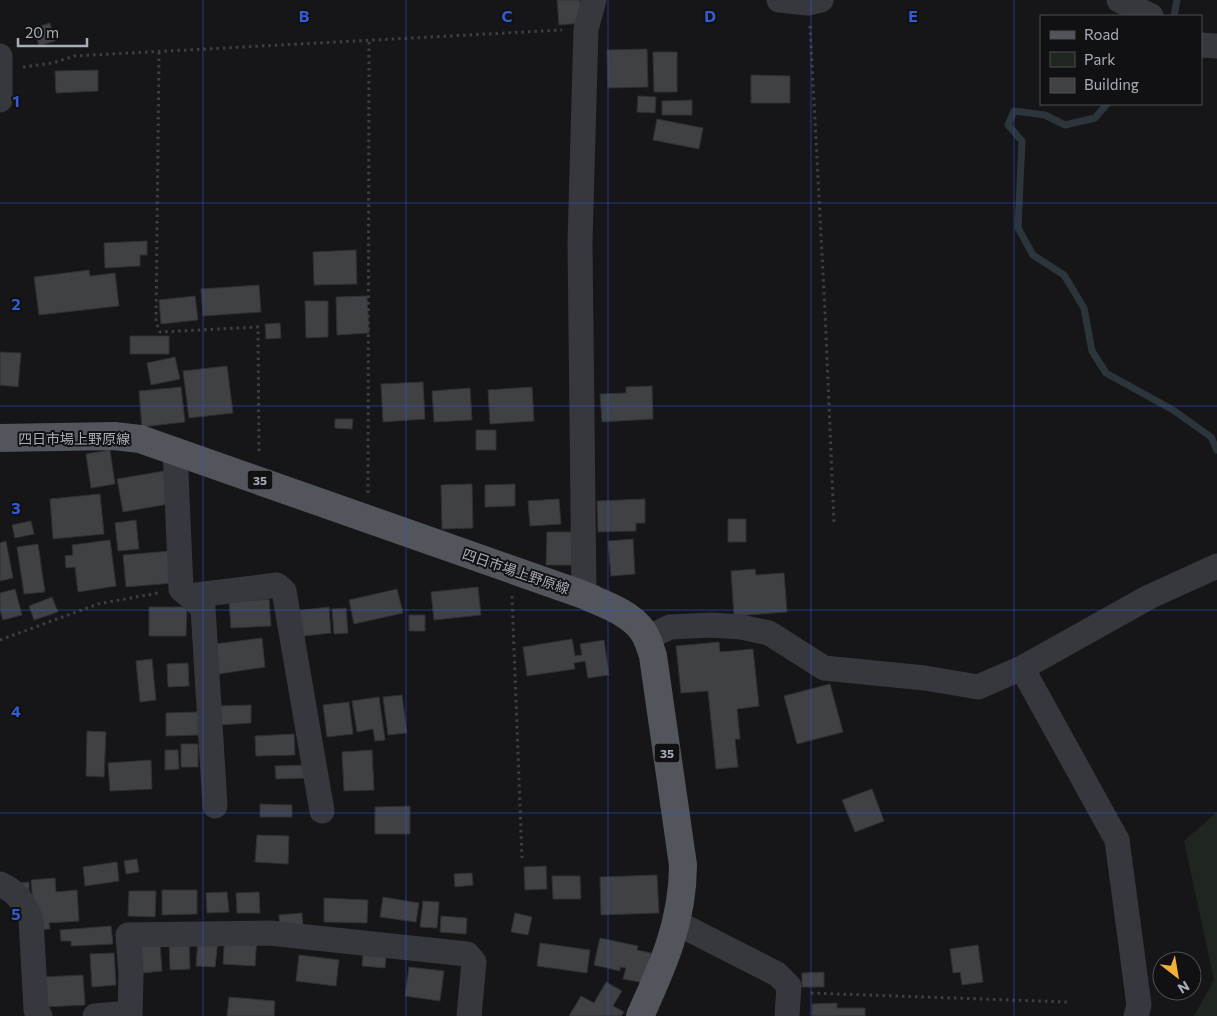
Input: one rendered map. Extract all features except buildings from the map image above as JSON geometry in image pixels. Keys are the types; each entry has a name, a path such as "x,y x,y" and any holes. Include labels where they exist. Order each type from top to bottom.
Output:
{"main road":[{"name":"四日市場上野原線","path":"0,438 114,436 140,439 584,595 622,613 641,628 647,638 653,656 683,865 682,896 677,923 659,976 640,1016"}],"street":[{"path":"584,595 580,242 586,29 594,0"},
{"path":"780,0 815,2"},
{"path":"1119,0 1149,15"},
{"path":"1202,45 1217,46"},
{"path":"0,63 0,100"},
{"path":"175,450 185,593 203,608 215,806"},
{"path":"647,638 670,627 741,626 769,633 824,668 925,678 978,687 1022,668 1149,597 1217,566"},
{"path":"185,593 276,585 284,591 322,811"},
{"path":"1022,668 1116,840 1139,1005 1136,1016"},
{"path":"0,884 13,889 26,907 31,919 36,1010 40,1016"},
{"path":"677,923 777,974 789,986 788,1004"},
{"path":"95,1016 130,1015 131,975 128,935 269,932 466,954 474,962 470,1016"}],"path":[{"path":"815,2 834,523"},
{"path":"0,63 53,63 74,56 586,29"},
{"path":"368,518 369,41"},
{"path":"158,52 156,322 160,332 258,327 259,480"},
{"path":"511,570 522,858"},
{"path":"0,640 98,604 185,593"},
{"path":"788,1004 1067,1002"}],"green space":[{"path":"1217,812 1217,1016 1194,1016 1214,980 1184,841"}],"waterway":[{"path":"1174,15 1177,0"},
{"path":"1106,105 1095,118 1065,125 1045,115 1014,111 1008,125 1022,141 1018,228 1033,255 1064,275 1084,308 1092,351 1106,373 1173,410 1211,437 1217,450"}]}
